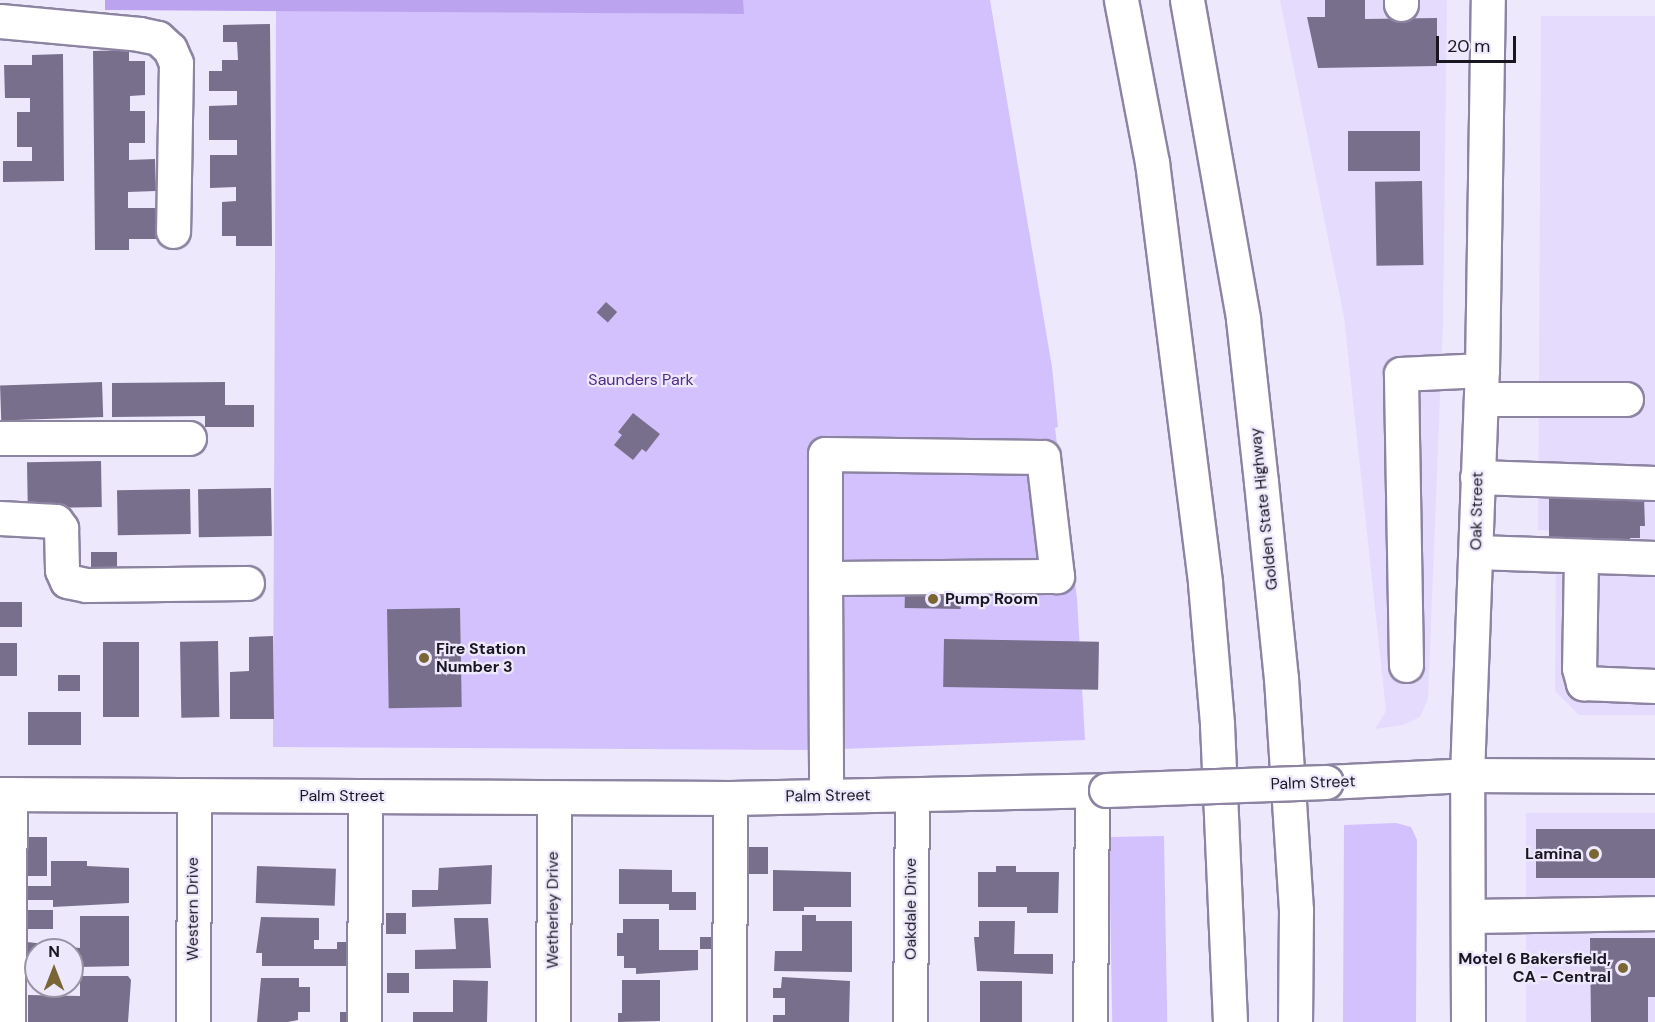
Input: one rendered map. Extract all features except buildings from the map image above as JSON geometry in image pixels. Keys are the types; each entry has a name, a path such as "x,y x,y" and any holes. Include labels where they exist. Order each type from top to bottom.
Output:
{"main road":[{"path":"1121,0 1152,162 1205,583 1217,724 1230,1022"},
{"name":"Golden State Highway","path":"1187,0 1243,320 1262,482 1281,678 1296,910 1294,1022"},
{"name":"Oak Street","path":"1468,1022 1470,916 1467,775 1482,384 1488,0"},
{"path":"0,21 139,34 158,38 170,49 176,63 173,231"},
{"path":"1406,665 1401,374 1626,399"},
{"path":"0,438 189,438"},
{"path":"825,578 1057,576 1043,457 825,454 825,578 826,796"},
{"path":"1477,477 1655,483"},
{"path":"0,518 56,520 61,528 62,570 67,581 86,585 247,584"},
{"path":"1476,552 1581,558 1655,558"},
{"path":"1581,558 1580,668 1583,683 1655,686"},
{"name":"Palm Street","path":"5,794 730,798 1099,790 1394,780 1467,775 1655,776"},
{"path":"1090,1022 1099,790"},
{"path":"5,794 8,1022"},
{"name":"Western Drive","path":"193,1022 194,795"},
{"name":"Oakdale Drive","path":"910,1022 912,795"},
{"path":"364,1022 365,796"},
{"name":"Wetherley Drive","path":"553,1022 554,797"},
{"path":"729,1022 730,798"},
{"path":"1470,916 1655,913"}],"shaded area":[{"path":"105,0 743,0 744,14 105,10"},
{"path":"1280,0 1447,0 1443,323 1428,699 1420,717 1403,725 1375,729 1386,711 1344,317"},
{"path":"1541,16 1655,16 1655,715 1579,715 1555,691 1556,531 1538,530"},
{"path":"1526,813 1655,813 1655,1022 1526,1022"}],"green space":[{"name":"Saunders Park","path":"743,0 990,0 1052,367 1058,427 1055,428 1077,598 1085,740 815,750 273,747 276,10 743,14"},
{"path":"1396,823 1411,827 1417,840 1416,1022 1343,1022 1344,825"},
{"path":"1164,836 1167,1022 1112,1022 1109,837"}],"place":[{"name":"Pump Room","path":"933,599"},
{"name":"Fire Station Number 3","path":"424,658"},
{"name":"Lamina","path":"1594,854"},
{"name":"Motel 6 Bakersfield, CA - Central","path":"1623,968"}]}
